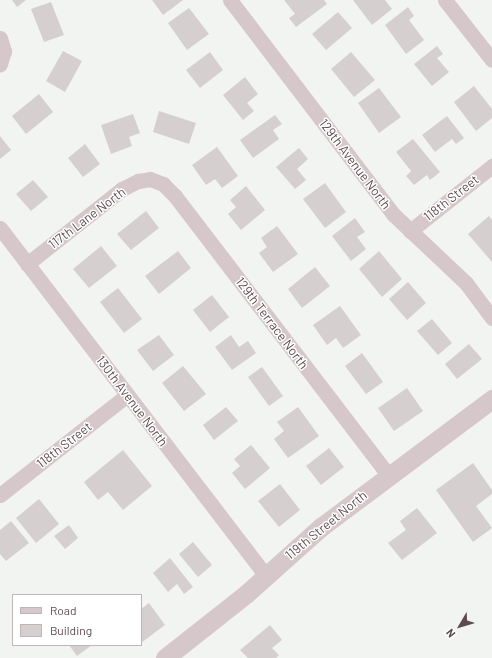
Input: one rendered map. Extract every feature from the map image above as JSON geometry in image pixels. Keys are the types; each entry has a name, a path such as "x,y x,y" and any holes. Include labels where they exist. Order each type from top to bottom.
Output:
{"street":[{"name":"129th Avenue North","path":"230,0 394,215 466,283 492,318"},
{"path":"446,0 492,60"},
{"path":"0,38 4,51 0,64"},
{"name":"118th Street","path":"410,231 492,166"},
{"name":"117th Lane North","path":"27,264 122,189 138,181 150,179"},
{"name":"129th Terrace North","path":"150,179 163,184 175,196 388,475"},
{"name":"130th Avenue North","path":"0,228 265,575"},
{"name":"118th Street","path":"0,495 127,395"},
{"name":"119th Street North","path":"165,658 246,594 265,575 388,475 492,399"}],"building":[{"path":"12,0 26,0 17,7"},
{"path":"152,0 183,0 163,15"},
{"path":"284,0 324,0 327,4 296,27 289,18 295,14"},
{"path":"353,0 385,0 392,9 372,25"},
{"path":"51,2 64,35 44,42 31,9"},
{"path":"408,7 414,16 409,20 424,40 406,54 385,25"},
{"path":"189,8 209,34 187,50 168,23"},
{"path":"338,12 352,28 326,50 312,34"},
{"path":"437,46 443,54 437,58 449,72 432,86 414,64"},
{"path":"63,51 82,61 65,92 46,81"},
{"path":"210,52 223,70 200,88 186,70"},
{"path":"351,52 375,80 354,97 331,69"},
{"path":"245,77 258,94 247,103 254,111 243,120 223,95"},
{"path":"474,86 492,109 492,118 476,131 454,102"},
{"path":"379,88 401,117 379,133 358,103"},
{"path":"39,94 53,112 26,134 12,116"},
{"path":"159,111 196,123 189,144 153,132"},
{"path":"133,114 140,133 129,137 132,146 111,154 101,125"},
{"path":"275,115 282,124 273,130 279,139 253,158 240,140"},
{"path":"447,116 464,138 456,144 452,139 435,152 422,135"},
{"path":"0,136 11,150 0,159"},
{"path":"413,139 440,172 430,180 427,175 414,185 406,176 411,171 396,152"},
{"path":"85,144 100,164 83,177 68,158"},
{"path":"217,147 238,176 222,188 215,179 206,185 192,165"},
{"path":"299,148 308,159 297,169 306,180 295,189 276,167"},
{"path":"33,180 48,197 31,211 16,194"},
{"path":"325,183 346,212 325,228 303,199"},
{"path":"246,186 265,210 241,230 228,214 236,207 230,200"},
{"path":"146,211 159,228 131,250 117,234"},
{"path":"489,216 492,220 492,262 468,234"},
{"path":"355,218 365,232 357,237 366,249 351,261 332,236"},
{"path":"277,226 298,254 273,272 259,253 267,247 261,238"},
{"path":"101,246 117,266 89,288 73,269"},
{"path":"178,251 191,268 159,294 145,276"},
{"path":"379,251 402,279 382,297 359,269"},
{"path":"315,267 330,286 302,308 288,289"},
{"path":"408,282 426,303 407,320 389,299"},
{"path":"118,288 142,319 124,333 100,302"},
{"path":"212,295 229,317 210,332 193,310"},
{"path":"340,306 361,335 343,348 336,338 327,345 313,325"},
{"path":"432,319 452,343 438,355 417,331"},
{"path":"159,335 174,355 153,371 137,350"},
{"path":"231,335 239,347 248,341 256,353 232,370 215,347"},
{"path":"469,344 482,359 457,379 445,364"},
{"path":"362,353 383,382 366,394 345,366"},
{"path":"183,366 206,394 184,411 162,383"},
{"path":"262,367 283,396 269,406 248,377"},
{"path":"407,388 423,411 394,431 378,408"},
{"path":"226,407 238,421 214,440 203,425"},
{"path":"298,407 319,436 288,458 274,439 284,431 277,422"},
{"path":"251,445 270,468 245,489 232,473 240,466 234,459"},
{"path":"329,448 344,467 321,485 306,466"},
{"path":"123,450 152,486 123,510 108,492 98,500 84,482"},
{"path":"473,463 492,490 492,494 476,506 492,528 473,542 436,490"},
{"path":"280,484 300,510 279,527 258,501"},
{"path":"39,499 59,524 36,543 16,518"},
{"path":"417,508 437,533 402,560 388,543 406,530 400,521"},
{"path":"11,521 29,543 6,561 0,554 0,530"},
{"path":"69,525 78,538 65,549 54,536"},
{"path":"193,542 212,565 198,577 179,554"},
{"path":"170,558 193,587 184,594 177,584 168,592 153,573"},
{"path":"149,603 165,625 142,642 142,608"},
{"path":"270,625 282,640 272,648 279,655 276,658 248,658 240,650"},
{"path":"70,646 91,646 77,656"}]}
